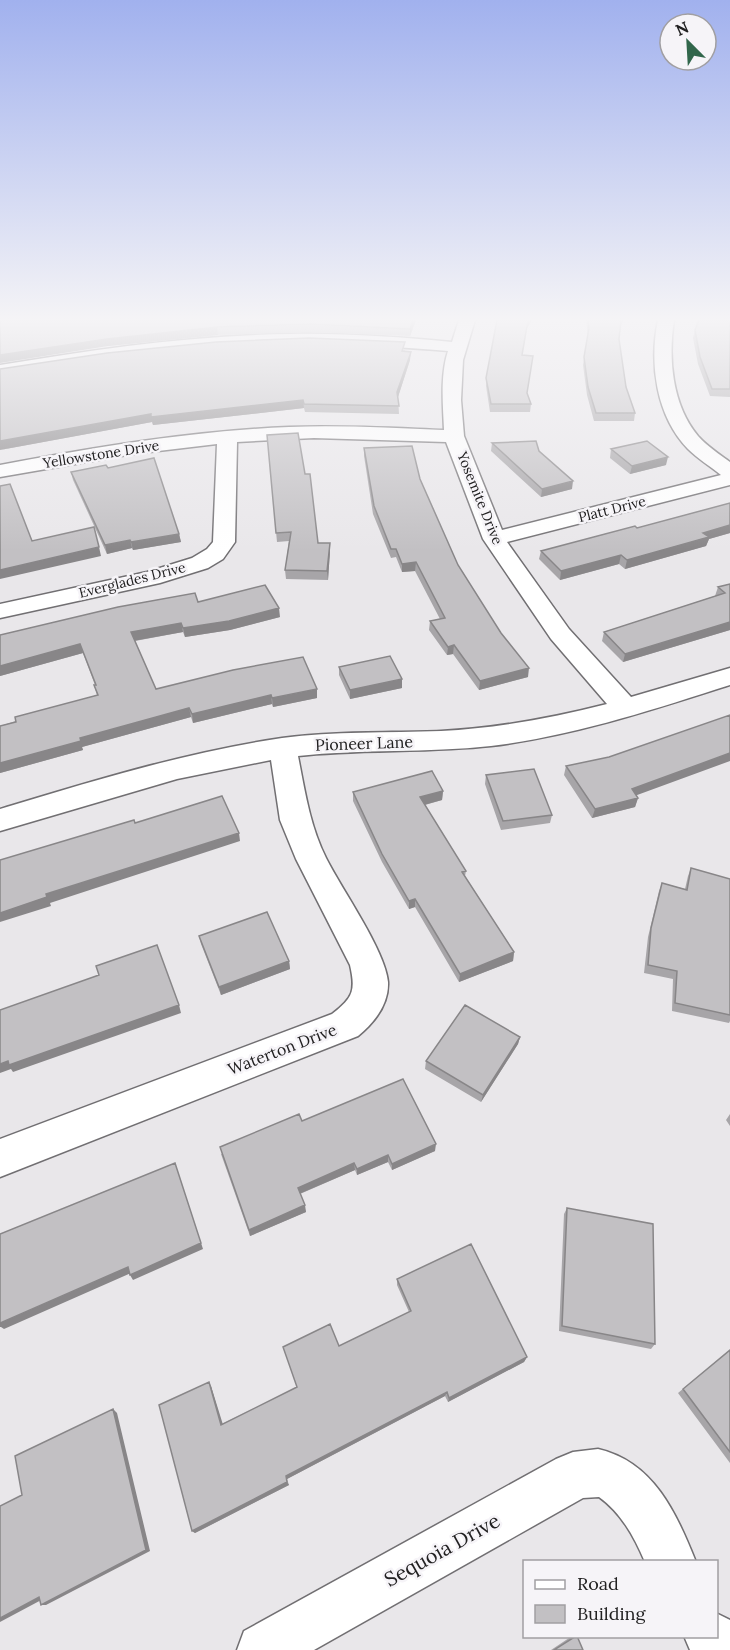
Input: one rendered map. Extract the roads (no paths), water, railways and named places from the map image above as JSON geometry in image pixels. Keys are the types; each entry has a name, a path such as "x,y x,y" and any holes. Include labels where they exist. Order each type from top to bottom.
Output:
{"street":[{"name":"Yosemite Drive","path":"452,397 454,436 494,539 560,634 625,708"},
{"path":"670,397 685,432 696,446 730,472"},
{"name":"Yellowstone Drive","path":"0,471 134,448 227,437 317,432 454,436"},
{"name":"Everglades Drive","path":"0,611 152,578 200,563 215,554 224,542 227,437"},
{"name":"Platt Drive","path":"494,539 730,479"},
{"name":"Pioneer Lane","path":"0,820 138,779 283,748 339,742 491,737 550,729 730,676"},
{"name":"Waterton Drive","path":"0,1158 345,1025 361,1013 370,998 372,980 367,964 311,859 295,820 283,748"},
{"name":"Sequoia Drive","path":"263,1650 573,1476 599,1473 625,1485 644,1508 671,1560"}]}
